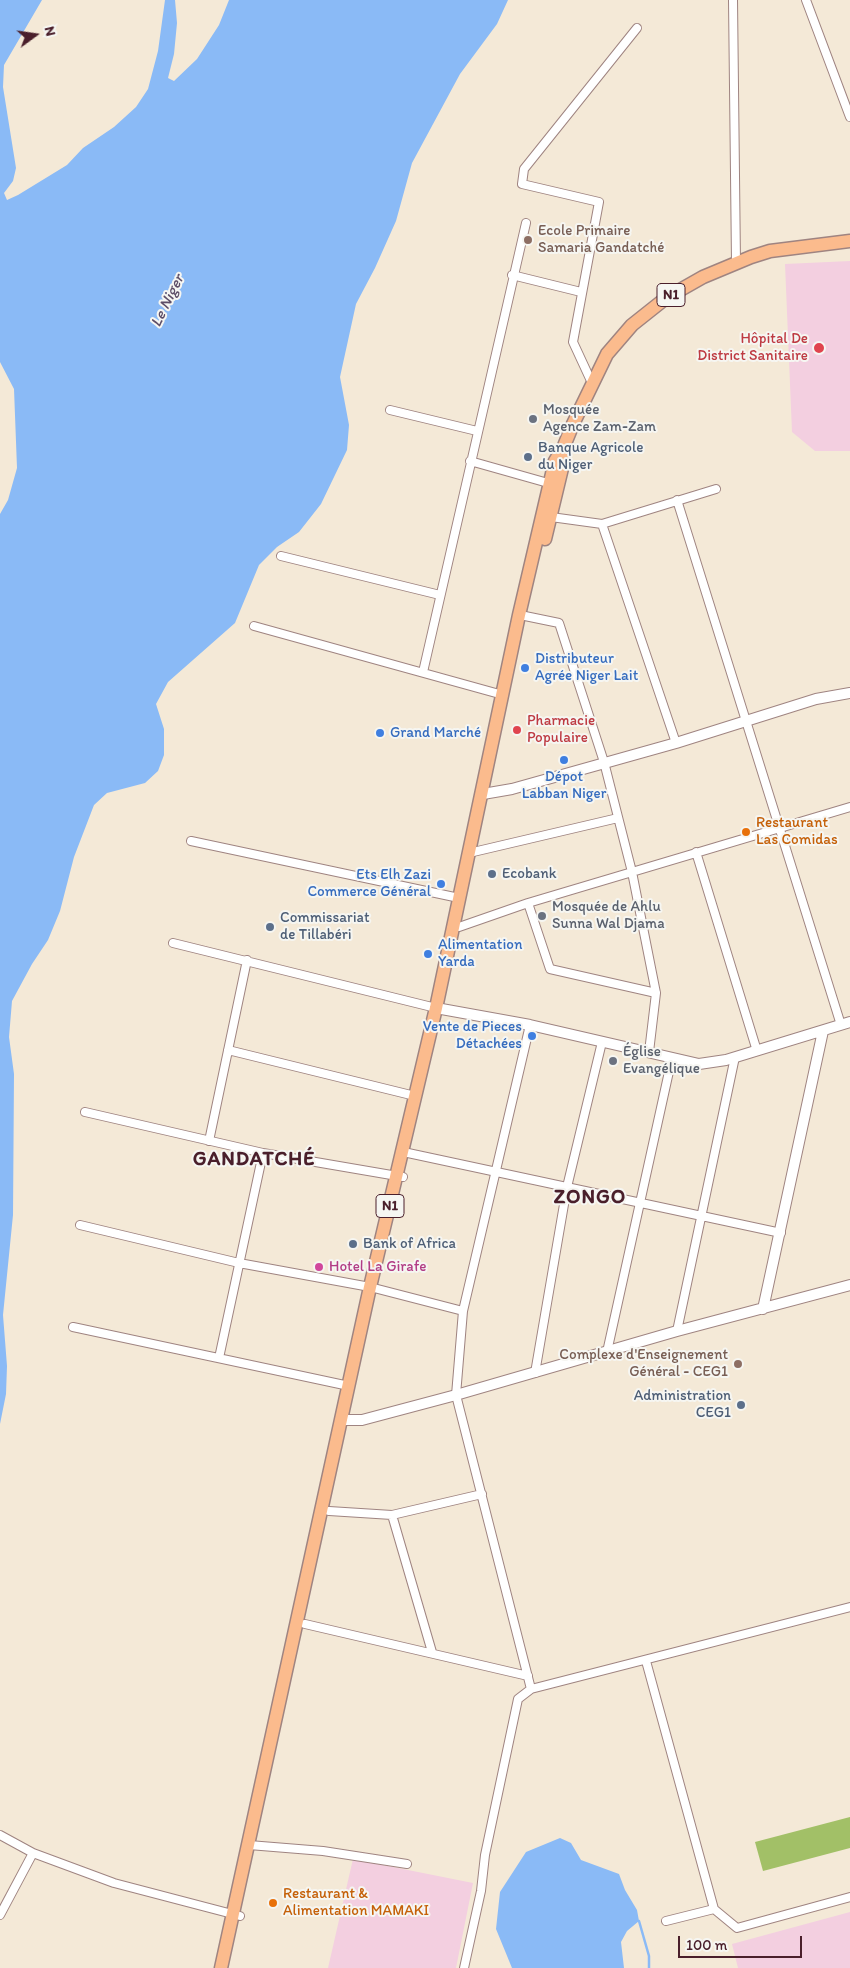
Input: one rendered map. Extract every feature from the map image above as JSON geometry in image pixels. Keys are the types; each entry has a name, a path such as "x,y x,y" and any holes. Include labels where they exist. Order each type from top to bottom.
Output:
{"main road":[{"name":"N1","path":"486,794 503,695 548,483 555,460 564,446 607,354 632,325 666,298 736,262 770,251 850,242"},
{"name":"N1","path":"227,1968 252,1846 346,1421 349,1386 408,1153 459,927 473,852 525,616 563,464 564,446"},
{"name":"N1","path":"401,1176 415,1096 439,1009 459,898 473,852"},
{"name":"N1","path":"252,1846 305,1624 373,1287"},
{"name":"N1","path":"221,1968 237,1915"}],"street":[{"path":"733,0 736,262"},
{"path":"806,0 850,117"},
{"path":"592,383 572,342 600,202 522,184 524,169 637,28"},
{"path":"423,672 512,275 526,222"},
{"path":"512,275 581,292"},
{"path":"390,410 477,431"},
{"path":"470,461 548,483"},
{"path":"551,517 602,524 716,489"},
{"path":"174,943 439,1009 530,1025 699,1064 735,1057 846,1023 780,827 677,500"},
{"path":"602,524 676,743"},
{"path":"281,556 440,595"},
{"path":"525,616 559,623 604,762 632,872 656,993 649,1052"},
{"path":"254,626 503,695"},
{"path":"486,794 512,789 676,743 816,699 850,693"},
{"path":"459,927 528,903 850,807"},
{"path":"473,852 618,818"},
{"path":"191,842 459,898"},
{"path":"696,852 757,1050"},
{"path":"528,903 550,969 656,993"},
{"path":"209,1141 246,960"},
{"path":"530,1025 464,1311 456,1395 531,1689"},
{"path":"763,1308 823,1031"},
{"path":"535,1373 568,1187 602,1042"},
{"path":"228,1050 415,1096"},
{"path":"677,1330 735,1057"},
{"path":"607,1352 672,1058"},
{"path":"85,1112 263,1153 401,1176"},
{"path":"219,1358 263,1153"},
{"path":"408,1153 780,1233"},
{"path":"80,1225 239,1263 373,1287 464,1311"},
{"path":"346,1421 362,1420 456,1395 677,1330 850,1285"},
{"path":"72,1327 349,1386"},
{"path":"329,1511 392,1515 482,1494"},
{"path":"392,1515 432,1652"},
{"path":"464,1968 481,1892 485,1855 518,1699 531,1689 646,1661 850,1607"},
{"path":"305,1624 432,1652 528,1676"},
{"path":"646,1661 714,1909 737,1928 850,1897"},
{"path":"0,1835 32,1853 114,1883 237,1915"},
{"path":"252,1846 323,1851 407,1864"},
{"path":"0,1915 32,1853"},
{"path":"666,1921 714,1909"}],"shaded area":[{"name":"Hôpital De District Sanitaire","path":"850,261 850,451 815,451 792,432 785,264"},
{"path":"353,1859 473,1883 456,1968 328,1968"},
{"path":"850,1912 850,1968 738,1968 732,1944"}],"green space":[{"path":"850,1817 850,1848 763,1871 755,1842"}],"water":[{"name":"Le Niger","path":"0,0 42,0 4,65 3,87 16,168 13,181 4,193 7,200 67,165 83,148 114,127 136,107 148,89 158,51 165,0 175,0 177,23 174,54 168,78 174,81 197,59 219,25 229,0 508,0 497,24 460,74 412,163 396,221 356,304 340,377 349,425 347,450 321,504 299,532 277,547 259,565 235,623 168,682 156,704 164,729 164,755 158,771 145,783 107,793 94,805 74,857 60,911 48,940 32,964 12,1001 9,1037 14,1074 13,1215 3,1315 7,1366 6,1394 0,1424 0,514 8,500 17,468 14,389 0,362"},
{"path":"560,1838 571,1843 581,1860 619,1874 625,1890 637,1910 639,1921 627,1931 621,1942 624,1968 512,1968 496,1929 500,1892 526,1852"}],"waterway":[{"path":"639,1921 649,1956 649,1968"}],"place":[{"name":"Ecole Primaire Samaria Gandatché","path":"528,240"},
{"name":"Hôpital De District Sanitaire","path":"819,348"},
{"name":"Mosquée Agence Zam-Zam","path":"533,419"},
{"name":"Banque Agricole du Niger","path":"528,457"},
{"name":"Distributeur Agrée Niger Lait","path":"525,668"},
{"name":"Pharmacie Populaire","path":"517,730"},
{"name":"Grand Marché","path":"380,733"},
{"name":"Dépot Labban Niger","path":"564,760"},
{"name":"Restaurant Las Comidas","path":"746,832"},
{"name":"Ecobank","path":"492,874"},
{"name":"Ets Elh Zazi Commerce Général","path":"441,884"},
{"name":"Mosquée de Ahlu Sunna Wal Djama","path":"542,916"},
{"name":"Commissariat de Tillabéri","path":"270,927"},
{"name":"Alimentation Yarda","path":"428,954"},
{"name":"Vente de Pieces Détachées","path":"532,1036"},
{"name":"Église Evangélique","path":"613,1061"},
{"name":"Bank of Africa","path":"353,1244"},
{"name":"Hotel La Girafe","path":"319,1267"},
{"name":"Complexe d'Enseignement Général - CEG1","path":"738,1364"},
{"name":"Administration CEG1","path":"741,1405"},
{"name":"Restaurant & Alimentation MAMAKI","path":"273,1903"}],"district":[{"name":"GANDATCHÉ","path":"254,1160"},
{"name":"ZONGO","path":"590,1198"}]}
